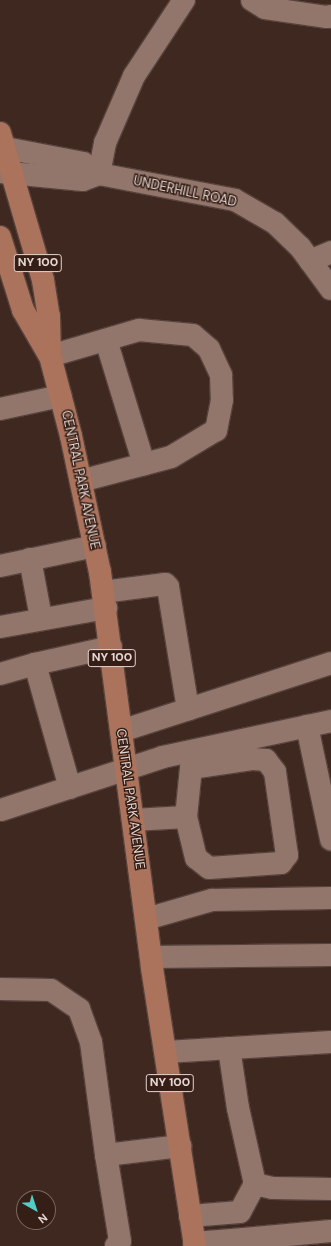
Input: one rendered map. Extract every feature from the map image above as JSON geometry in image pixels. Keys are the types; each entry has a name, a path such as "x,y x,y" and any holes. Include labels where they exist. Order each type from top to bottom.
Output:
{"main road":[{"name":"CENTRAL PARK AVENUE","path":"2,143 6,173 43,280 48,316 50,356 81,481 105,600 151,957 194,1244"},
{"name":"CENTRAL PARK AVENUE","path":"0,237 23,310 50,356"}],"street":[{"path":"99,174 105,143 134,76 184,0"},
{"path":"252,0 265,8 327,17 331,16"},
{"name":"UNDERHILL ROAD","path":"2,143 83,163 99,174 235,200 275,223 310,261 331,289"},
{"name":"UNDERHILL ROAD","path":"6,173 82,180 99,174"},
{"path":"310,261 331,252"},
{"path":"50,356 139,330 193,335 209,349 221,375 222,400 216,430 171,457 81,481"},
{"path":"106,340 144,464"},
{"path":"0,409 61,396"},
{"path":"17,562 95,546"},
{"path":"0,572 18,569 17,562"},
{"path":"17,562 41,618"},
{"path":"1,626 41,618 164,584 168,587 188,709"},
{"path":"0,674 36,664 111,647"},
{"path":"121,731 331,663"},
{"path":"36,664 70,788"},
{"path":"1,810 163,757 331,721"},
{"path":"307,726 331,839"},
{"path":"253,759 266,760 275,772 287,855 281,863 209,868 196,858 186,817 191,768 253,759"},
{"path":"133,820 186,817"},
{"path":"146,919 212,900 331,898"},
{"path":"151,957 331,955"},
{"path":"0,989 51,990 78,1009 91,1042 106,1155 120,1241 116,1246"},
{"path":"166,1052 331,1042"},
{"path":"190,1216 240,1212 255,1184 238,1108 229,1048"},
{"path":"106,1155 180,1146"},
{"path":"255,1184 273,1188 331,1189"},
{"path":"194,1244 250,1242 331,1231"}]}
